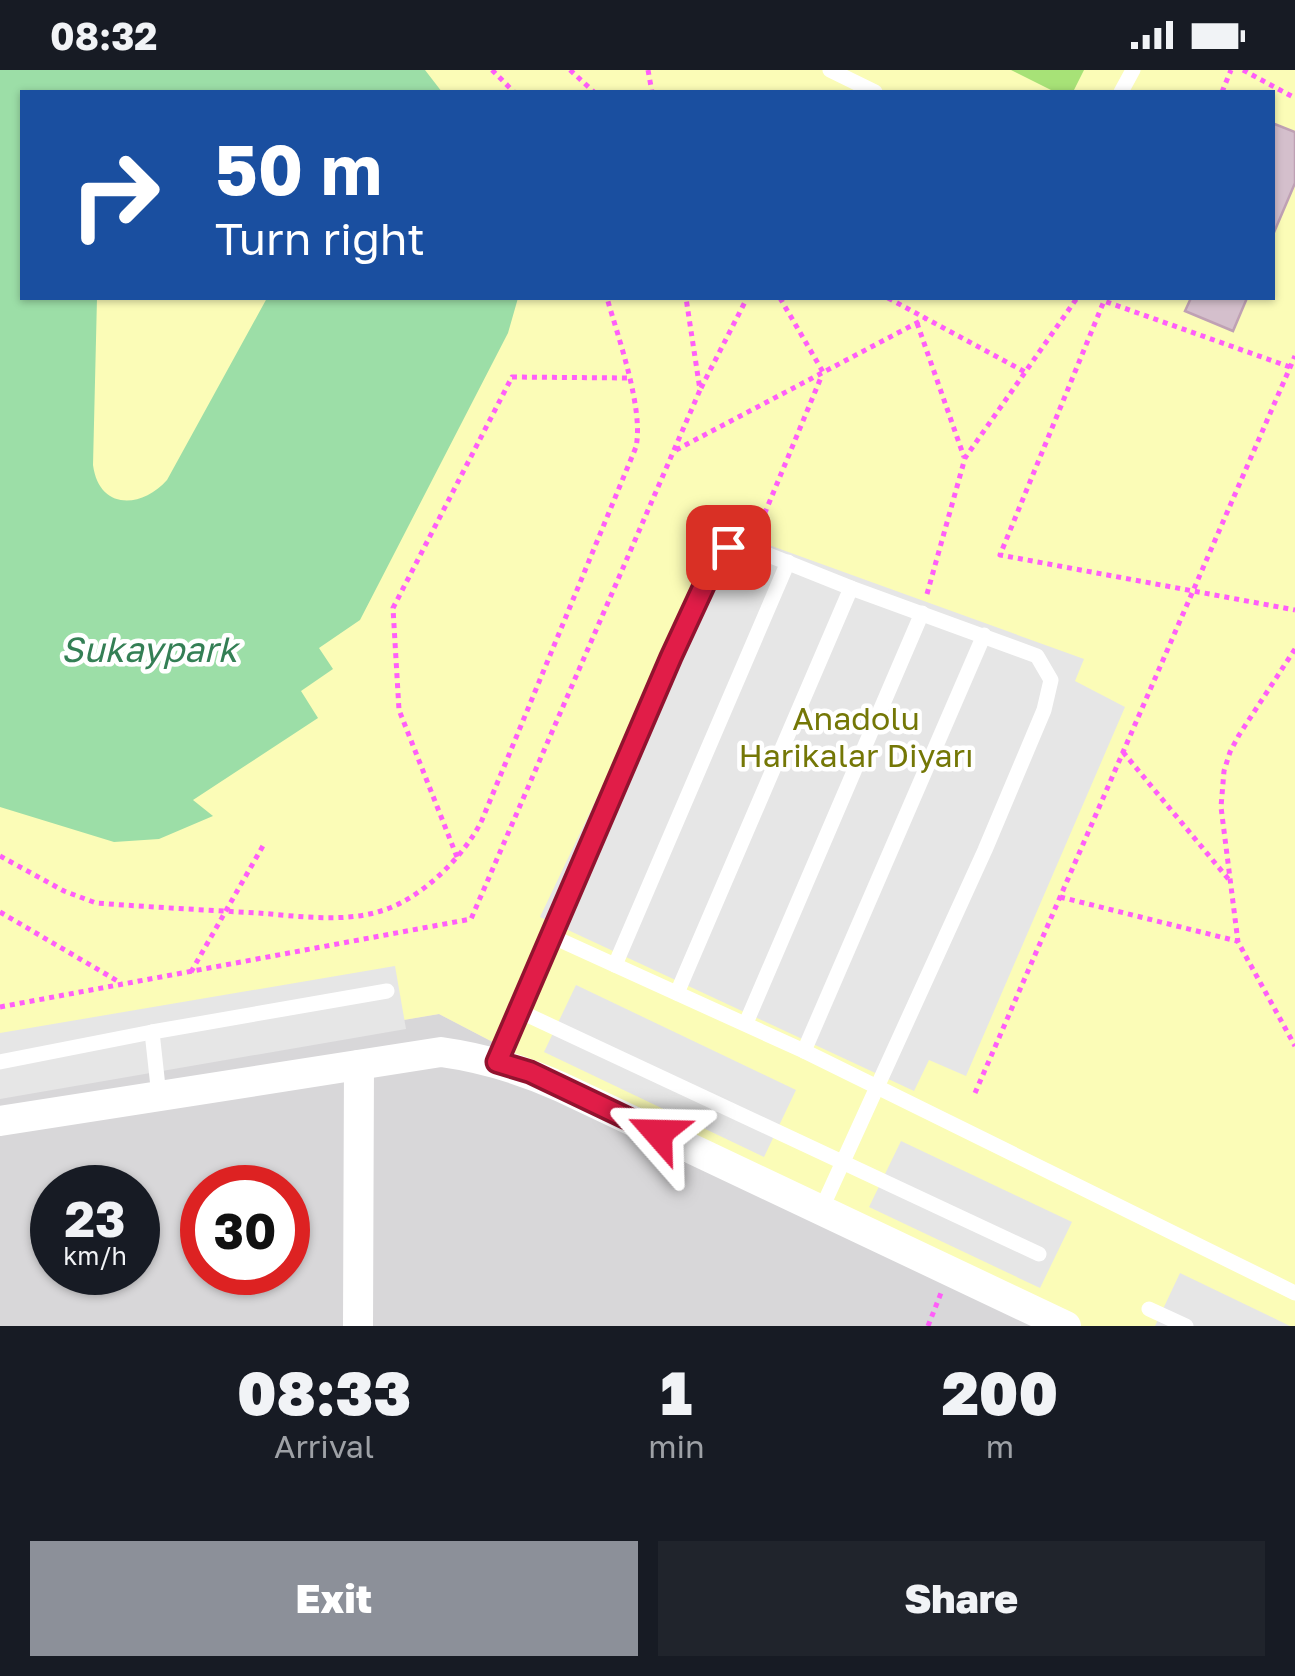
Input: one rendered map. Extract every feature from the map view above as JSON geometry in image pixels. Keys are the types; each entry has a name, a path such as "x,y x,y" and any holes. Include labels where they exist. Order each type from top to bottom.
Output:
{"street":[{"path":"0,1121 441,1052 497,1062 561,1086 1066,1326"},
{"path":"358,1326 359,1065"}],"lane":[{"path":"830,70 871,90"},
{"path":"497,1062 671,657 715,562 728,547 751,548 1037,656 1051,680 1044,710 985,850 821,1210"},
{"path":"615,965 788,562"},
{"path":"677,994 851,588"},
{"path":"746,1023 922,613"},
{"path":"804,1051 984,635"},
{"path":"551,936 746,1023 1295,1293"},
{"path":"0,1062 388,991"},
{"path":"519,1011 1038,1254"},
{"path":"152,1032 159,1096"},
{"path":"1149,1309 1186,1326"}],"path":[{"path":"492,70 512,90"},
{"path":"570,70 592,90"},
{"path":"1243,70 1295,98"},
{"path":"0,856 64,892 96,904 332,917 378,912 407,899 457,858 482,820 636,447 639,423 608,300"},
{"path":"686,300 700,390"},
{"path":"0,1007 471,919 700,390 746,300"},
{"path":"781,300 823,372"},
{"path":"892,300 1025,372"},
{"path":"922,613 965,458 1076,300"},
{"path":"1290,367 1104,300 1000,555 1295,610"},
{"path":"674,451 926,318"},
{"path":"917,323 965,458"},
{"path":"975,1092 1295,356"},
{"path":"751,548 823,372"},
{"path":"457,858 400,710 393,608 512,377 628,378"},
{"path":"1295,649 1239,735 1224,771 1221,807 1238,942 1295,1046"},
{"path":"1123,752 1232,883"},
{"path":"191,972 264,844"},
{"path":"1060,897 1238,942"},
{"path":"0,912 124,984"}],"shaded area":[{"path":"1011,70 1084,70 1074,90 1051,90"},
{"path":"725,529 1084,659 1075,681 1125,707 966,1076 929,1060 914,1091 540,917"},
{"path":"395,966 406,1029 0,1099 0,1033"},
{"path":"576,985 796,1090 764,1157 544,1052"},
{"path":"439,1014 708,1154 1072,1326 0,1326 0,1088"},
{"path":"901,1141 1072,1222 1040,1288 869,1207"},
{"path":"1180,1273 1290,1326 1155,1326"}],"green space":[{"name":"Anadolu Harikalar Diyarı","path":"0,70 1295,70 1295,1326 1072,1326 708,1154 439,1014 0,1088"}],"water":[{"name":"Sukaypark","path":"0,70 425,70 440,90 20,90 20,300 97,300 93,465 97,480 112,497 134,500 157,490 167,480 266,300 517,300 508,333 360,620 319,648 333,669 301,691 318,718 193,800 213,816 159,839 114,842 0,807"}],"building":[{"path":"1275,124 1295,132 1295,183 1275,230"},
{"path":"1190,300 1246,300 1233,331 1185,311"}],"route":[{"path":"658,1133 530,1072 497,1062 671,657 715,562 728,547"}]}
